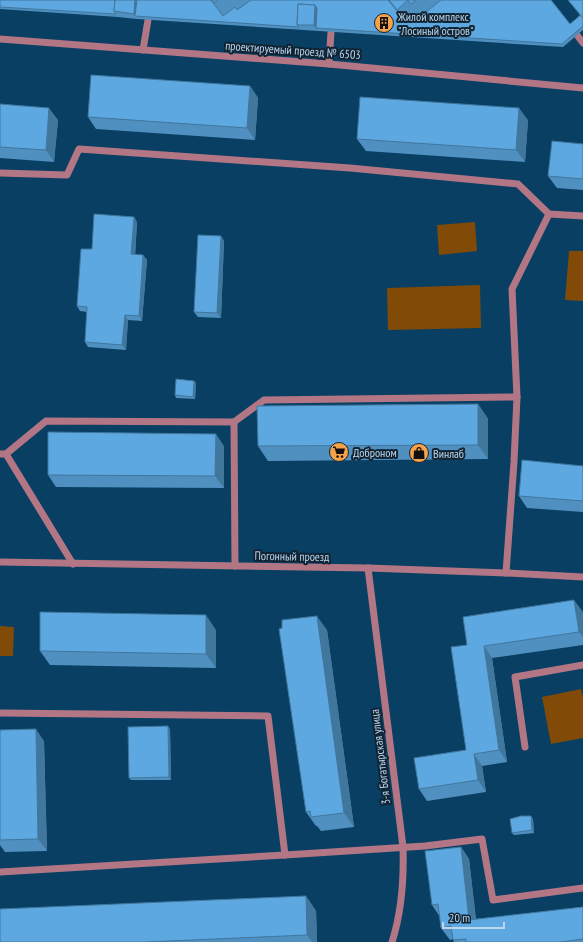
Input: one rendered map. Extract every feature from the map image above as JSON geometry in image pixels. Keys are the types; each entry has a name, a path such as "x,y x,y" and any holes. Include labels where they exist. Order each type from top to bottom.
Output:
{"street":[{"path":"143,50 148,20"},
{"path":"329,64 331,32"},
{"path":"577,35 583,43"},
{"name":"проектируемый проезд № 6503","path":"0,40 329,64 583,88"},
{"path":"0,173 67,175 79,149 350,168 518,184 549,214 583,216"},
{"path":"506,573 518,462 517,397 512,289 549,214"},
{"path":"73,564 3,454 46,421 234,422 264,400 517,397"},
{"path":"234,422 235,566"},
{"name":"Погонный проезд","path":"0,562 368,568 583,577"},
{"name":"3-я Богатырская улица","path":"368,568 403,847 404,874 398,922 392,942"},
{"path":"525,746 515,677 583,665"},
{"path":"0,713 268,716 285,856"},
{"path":"0,872 285,856 482,839 493,900 583,888"}],"shaded area":[{"path":"475,222 477,251 439,255 437,225"},
{"path":"569,251 583,251 583,301 565,300"},
{"path":"480,285 481,328 388,330 387,288"},
{"path":"0,626 14,627 13,656 0,656"},
{"path":"581,689 583,698 583,738 551,744 542,697"}],"building":[{"path":"0,0 115,0 114,11 116,14 0,7"},
{"path":"115,0 135,0 134,14 114,11"},
{"name":"Жилой комплекс \"Лосиный остров\"","path":"137,0 211,0 223,16 235,7 237,10 251,0 388,0 406,22 417,13 420,17 441,0 551,0 570,24 581,15 583,18 583,26 562,44 316,28 317,8 315,5 298,4 297,25 299,27 135,16"},
{"path":"389,0 408,0 397,10"},
{"path":"408,0 416,0 411,4"},
{"path":"568,0 583,0 583,18"},
{"path":"298,4 315,5 314,25 297,25"},
{"path":"91,75 250,86 247,128 88,117"},
{"path":"360,97 519,108 516,150 357,139"},
{"path":"0,104 49,108 46,150 0,147"},
{"path":"552,141 583,144 583,179 548,176"},
{"path":"94,214 134,217 131,254 143,255 139,316 125,315 122,345 85,342 87,307 77,306 81,249 92,249"},
{"path":"198,235 221,236 217,313 194,312"},
{"path":"176,379 194,381 193,397 175,395"},
{"path":"478,404 478,445 258,446 257,406"},
{"path":"48,432 216,434 215,476 48,475"},
{"path":"522,460 583,466 583,501 519,496"},
{"path":"574,600 579,632 484,646 499,750 474,754 478,780 419,789 414,758 466,750 451,647 467,645 463,617"},
{"path":"40,612 206,615 206,654 40,651"},
{"path":"317,616 344,813 311,817 310,811 306,812 279,629 282,628 282,620"},
{"path":"168,726 169,777 129,778 128,727"},
{"path":"36,729 38,839 0,840 0,730"},
{"path":"521,816 531,816 532,830 512,833 510,819"},
{"path":"461,847 469,920 583,907 583,939 560,942 466,942 466,939 453,940 451,926 441,928 438,904 432,905 425,851"},
{"path":"306,896 307,935 145,942 0,942 0,909"}],"place":[{"name":"Жилой комплекс \"Лосиный остров\"","path":"384,23"},
{"name":"Доброном","path":"339,452"},
{"name":"Винлаб","path":"419,453"}]}
